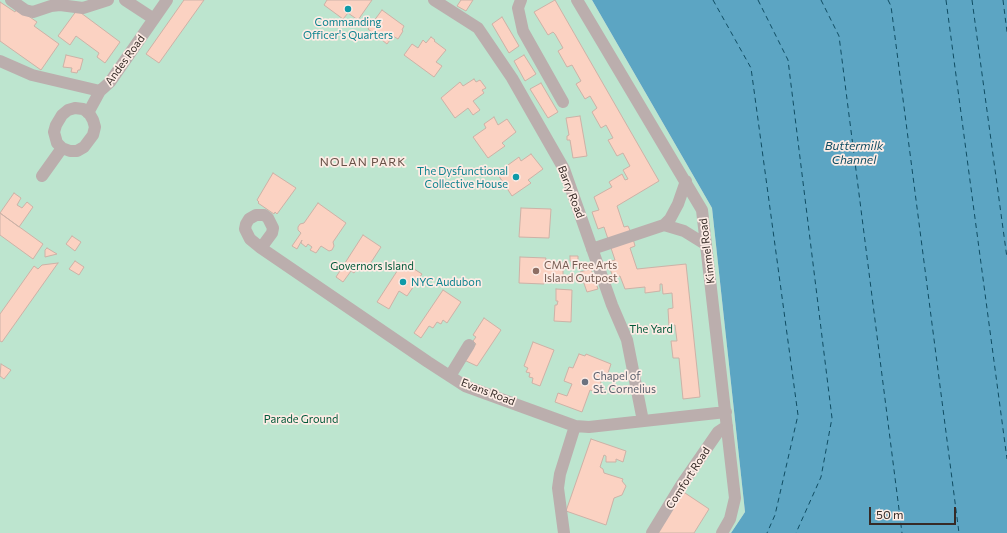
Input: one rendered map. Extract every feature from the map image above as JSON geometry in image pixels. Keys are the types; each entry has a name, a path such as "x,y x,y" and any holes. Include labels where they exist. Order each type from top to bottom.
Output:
{"street":[{"path":"11,0 25,10 33,12 60,5 83,8 108,0"},
{"path":"125,0 154,19"},
{"name":"Andes Road","path":"0,61 32,75 100,91 110,82 167,0"},
{"name":"Barry Road","path":"434,0 478,28 510,75 564,169 592,249 627,340 643,421"},
{"path":"521,0 518,8 523,31 563,102"},
{"name":"Kimmel Road","path":"577,0 702,210 735,498 730,519 722,533"},
{"path":"88,113 100,91"},
{"path":"75,108 88,113 93,120 95,127 93,135 87,144 81,149 73,151 62,148 55,140 54,132 56,125 62,116 68,110 75,108"},
{"path":"42,176 62,148"},
{"path":"592,249 664,225 670,219 678,204 686,181"},
{"path":"664,225 684,231 705,244"},
{"name":"Evans Road","path":"261,248 465,386 575,426 589,427 726,412"},
{"path":"450,376 469,345"},
{"path":"564,533 558,488 560,474 575,426"},
{"name":"Comfort Road","path":"652,533 682,484 718,432 727,426"}],"green space":[{"name":"Governors Island","path":"0,0 592,0 712,208 745,512 731,533 0,533"}],"water":[{"name":"Buttermilk Channel","path":"592,0 1007,0 1007,533 731,533 745,512 712,208"}],"building":[{"path":"184,0 204,0 159,63 146,54"},
{"name":"Commanding Officer's Quarters","path":"327,0 372,0 358,20 348,13 343,19 324,5"},
{"path":"461,0 473,0 466,11 457,6"},
{"path":"555,0 659,181 617,206 624,227 628,226 632,235 635,246 630,248 637,269 686,264 700,397 683,399 679,358 673,358 671,341 677,341 675,325 669,326 668,309 673,308 672,293 663,294 662,284 660,284 660,291 645,293 645,287 625,289 620,276 613,278 608,262 615,260 604,227 598,229 592,212 599,210 594,197 612,187 609,182 622,174 625,180 628,179 623,170 630,166 623,153 617,156 608,140 613,138 606,125 601,128 592,112 597,108 590,96 585,99 576,84 581,81 572,65 567,67 558,51 563,48 555,34 553,32 548,35 534,12"},
{"path":"0,2 15,12 17,8 37,22 34,26 59,44 41,70 0,41"},
{"path":"77,10 120,42 105,63 97,57 99,53 76,36 70,45 58,36"},
{"path":"382,10 404,26 398,39 393,36 387,44 368,29"},
{"path":"502,17 519,46 509,53 492,24"},
{"path":"431,37 446,50 436,62 442,66 434,77 404,55 412,44 418,48 423,40 426,43"},
{"path":"66,55 83,59 80,70 78,70 77,73 71,72 72,68 63,67"},
{"path":"524,55 536,74 525,81 514,61"},
{"path":"474,79 476,82 480,80 486,88 482,90 484,93 473,101 480,110 473,115 468,108 455,118 441,98 460,82 463,86"},
{"path":"541,83 558,112 548,118 530,89"},
{"path":"580,116 587,156 573,158 570,140 567,140 567,136 569,135 566,118"},
{"path":"494,117 498,125 507,119 516,132 502,143 505,146 488,158 473,137 486,128 484,124"},
{"name":"The Dysfunctional Collective House","path":"531,154 543,169 528,180 531,183 512,196 497,173 519,157 521,161"},
{"path":"273,173 296,188 277,214 275,212 274,214 258,203 259,202 257,200"},
{"path":"14,193 21,198 17,205 22,208 27,202 33,207 19,227 0,213"},
{"path":"318,203 346,223 333,242 334,246 332,250 329,251 321,246 316,253 310,250 312,247 308,244 306,247 301,243 302,240 297,249 292,246 301,233 298,230 298,227 300,224 304,223"},
{"path":"521,208 551,209 549,238 519,237"},
{"path":"0,213 43,244 33,259 0,235"},
{"path":"363,235 381,247 366,270 362,268 364,264 361,262 354,273 351,271 343,282 336,277"},
{"path":"72,236 81,242 75,251 66,244"},
{"path":"47,248 57,254 45,257 45,250"},
{"path":"570,256 578,256 578,261 570,261"},
{"path":"520,257 546,258 545,262 563,263 563,280 545,279 544,284 519,283"},
{"path":"75,261 84,267 79,275 69,269"},
{"name":"NYC Audubon","path":"403,262 422,274 407,296 399,291 389,309 377,302"},
{"path":"58,263 2,342 0,341 0,314 34,266 38,269 42,265"},
{"path":"591,269 598,289 587,292 580,272"},
{"path":"556,289 572,290 571,322 554,321 555,305 557,305 558,301 556,301"},
{"path":"443,290 461,302 447,323 443,320 441,324 437,322 433,328 429,326 421,338 414,333"},
{"path":"484,318 501,330 477,366 464,360 476,344 473,341 476,337 473,335"},
{"path":"533,342 554,350 540,386 532,383 533,378 529,377 530,373 526,372 528,368 524,366"},
{"name":"Chapel of St. Cornelius","path":"579,354 585,356 586,354 611,364 607,376 603,374 598,393 590,390 582,412 555,402 558,393 567,396 572,384 564,381 569,367 573,368"},
{"path":"1,364 11,370 4,379 0,376"},
{"path":"591,439 626,451 623,462 616,459 616,462 606,462 606,456 604,455 600,467 603,469 604,473 623,479 622,481 626,486 622,495 614,498 606,525 566,511"},
{"path":"682,491 709,509 694,533 655,533"}],"ferry route":[{"path":"713,0 751,68 798,415 775,515 767,533"},
{"path":"758,0 788,60 832,418 821,477 796,533"},
{"path":"821,0 839,36 902,533"},
{"path":"888,0 891,6 959,533"},
{"path":"946,0 1007,459"},
{"path":"972,0 1007,258"},
{"path":"1003,0 1007,32"}],"place":[{"name":"Commanding Officer's Quarters","path":"348,9"},
{"name":"The Dysfunctional Collective House","path":"516,177"},
{"name":"CMA Free Arts Island Outpost","path":"536,271"},
{"name":"NYC Audubon","path":"403,282"},
{"name":"Chapel of St. Cornelius","path":"585,382"}],"district":[{"name":"NOLAN PARK","path":"363,162"}],"park label":[{"name":"The Yard","path":"651,329"},
{"name":"Parade Ground","path":"301,419"}]}
